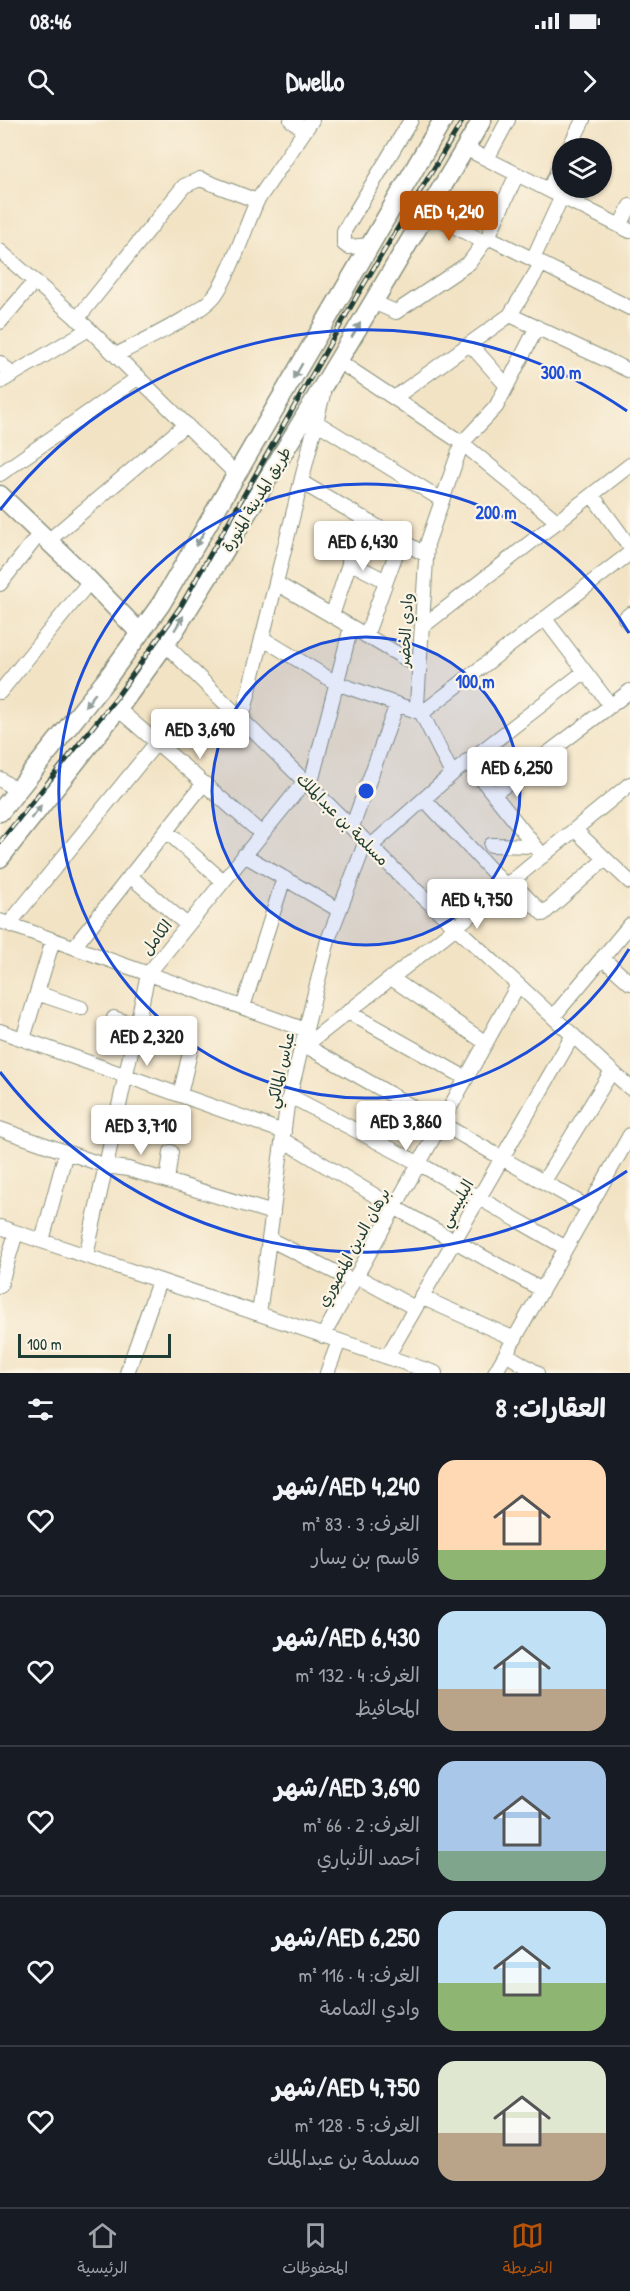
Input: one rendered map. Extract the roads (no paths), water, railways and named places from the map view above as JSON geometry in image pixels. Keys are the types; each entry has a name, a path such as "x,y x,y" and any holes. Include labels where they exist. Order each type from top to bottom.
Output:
{"main road":[{"name":"طريق المدينة المنورة","path":"0,812 106,680 161,604 443,120"},
{"name":"طريق المدينة المنورة","path":"0,858 118,709 165,644 219,560 482,120"},
{"path":"0,495 90,581 140,633"}],"street":[{"path":"116,355 196,311 208,302 225,275 257,201 309,125 291,120"},
{"path":"371,245 348,247 344,244 344,231 411,120"},
{"path":"488,159 508,120"},
{"path":"574,138 583,120"},
{"path":"465,148 552,191"},
{"path":"373,302 396,312 469,263 486,239 517,174"},
{"path":"77,319 184,186 200,179 257,201"},
{"path":"549,190 552,183"},
{"path":"394,398 510,315 537,261 561,198"},
{"path":"566,198 625,228 630,206"},
{"path":"427,212 537,261 630,308"},
{"path":"0,251 116,355 237,475"},
{"path":"0,322 34,281"},
{"path":"510,315 630,371"},
{"name":"وادي الخضر","path":"452,774 417,704 427,544 462,443 496,407 537,327"},
{"path":"0,363 6,378 88,329"},
{"path":"470,344 507,386"},
{"path":"338,361 462,443 558,522"},
{"path":"0,474 139,377"},
{"path":"242,719 326,381"},
{"path":"316,422 442,500"},
{"path":"0,584 44,537 186,424"},
{"path":"422,627 630,465"},
{"path":"301,482 426,555"},
{"path":"592,495 630,547"},
{"path":"332,616 364,518"},
{"path":"366,636 401,540"},
{"path":"262,638 336,683 422,713 630,553"},
{"path":"349,562 386,581"},
{"path":"0,692 90,581"},
{"path":"276,583 420,667"},
{"path":"630,614 625,618 630,624"},
{"path":"545,619 611,706"},
{"name":"الكامل","path":"86,1256 148,974 244,855 308,784 351,627"},
{"name":"مسلمة بن عبدالملك","path":"165,644 368,844 630,1088"},
{"path":"368,844 467,761 584,672"},
{"path":"494,794 630,691"},
{"path":"352,828 397,704"},
{"path":"118,709 262,834"},
{"path":"157,742 2,922 306,1030"},
{"path":"467,761 539,851"},
{"path":"0,779 17,791"},
{"path":"74,947 204,783"},
{"path":"589,1208 303,1047 509,884 539,851 575,830 628,789"},
{"path":"424,799 509,884 543,914 605,859"},
{"path":"575,830 630,882"},
{"path":"166,831 223,882"},
{"name":"عباس المالكي","path":"259,1314 290,1096 328,940 368,844"},
{"path":"491,845 539,851"},
{"path":"244,855 339,910"},
{"path":"130,876 187,925"},
{"path":"243,1007 284,878"},
{"path":"553,1017 630,925"},
{"path":"23,1039 53,940"},
{"path":"602,958 630,984"},
{"path":"391,978 486,1043"},
{"name":"برهان الدين المنصوري","path":"323,1336 519,985"},
{"path":"37,993 81,1008"},
{"path":"348,1012 466,1078"},
{"path":"114,1018 137,1026"},
{"path":"0,1031 180,1095 283,1136 394,1207 542,1290"},
{"name":"البلبيسي","path":"387,1357 573,1035"},
{"path":"180,1095 191,1048"},
{"path":"544,1181 612,1071"},
{"path":"290,1096 479,1196 566,1248"},
{"path":"0,1129 106,1166 128,1169 273,1213"},
{"path":"495,1373 630,1135"},
{"path":"42,1241 66,1152"},
{"path":"167,1181 171,1152"},
{"path":"0,1227 435,1373"},
{"path":"0,1286 16,1233"},
{"path":"269,1239 355,1279 515,1339"},
{"path":"127,1373 159,1281"},
{"path":"327,1373 339,1341"},
{"path":"506,1354 537,1373"}],"railway":[{"path":"0,842 116,698 181,606 358,294 463,120"}]}
